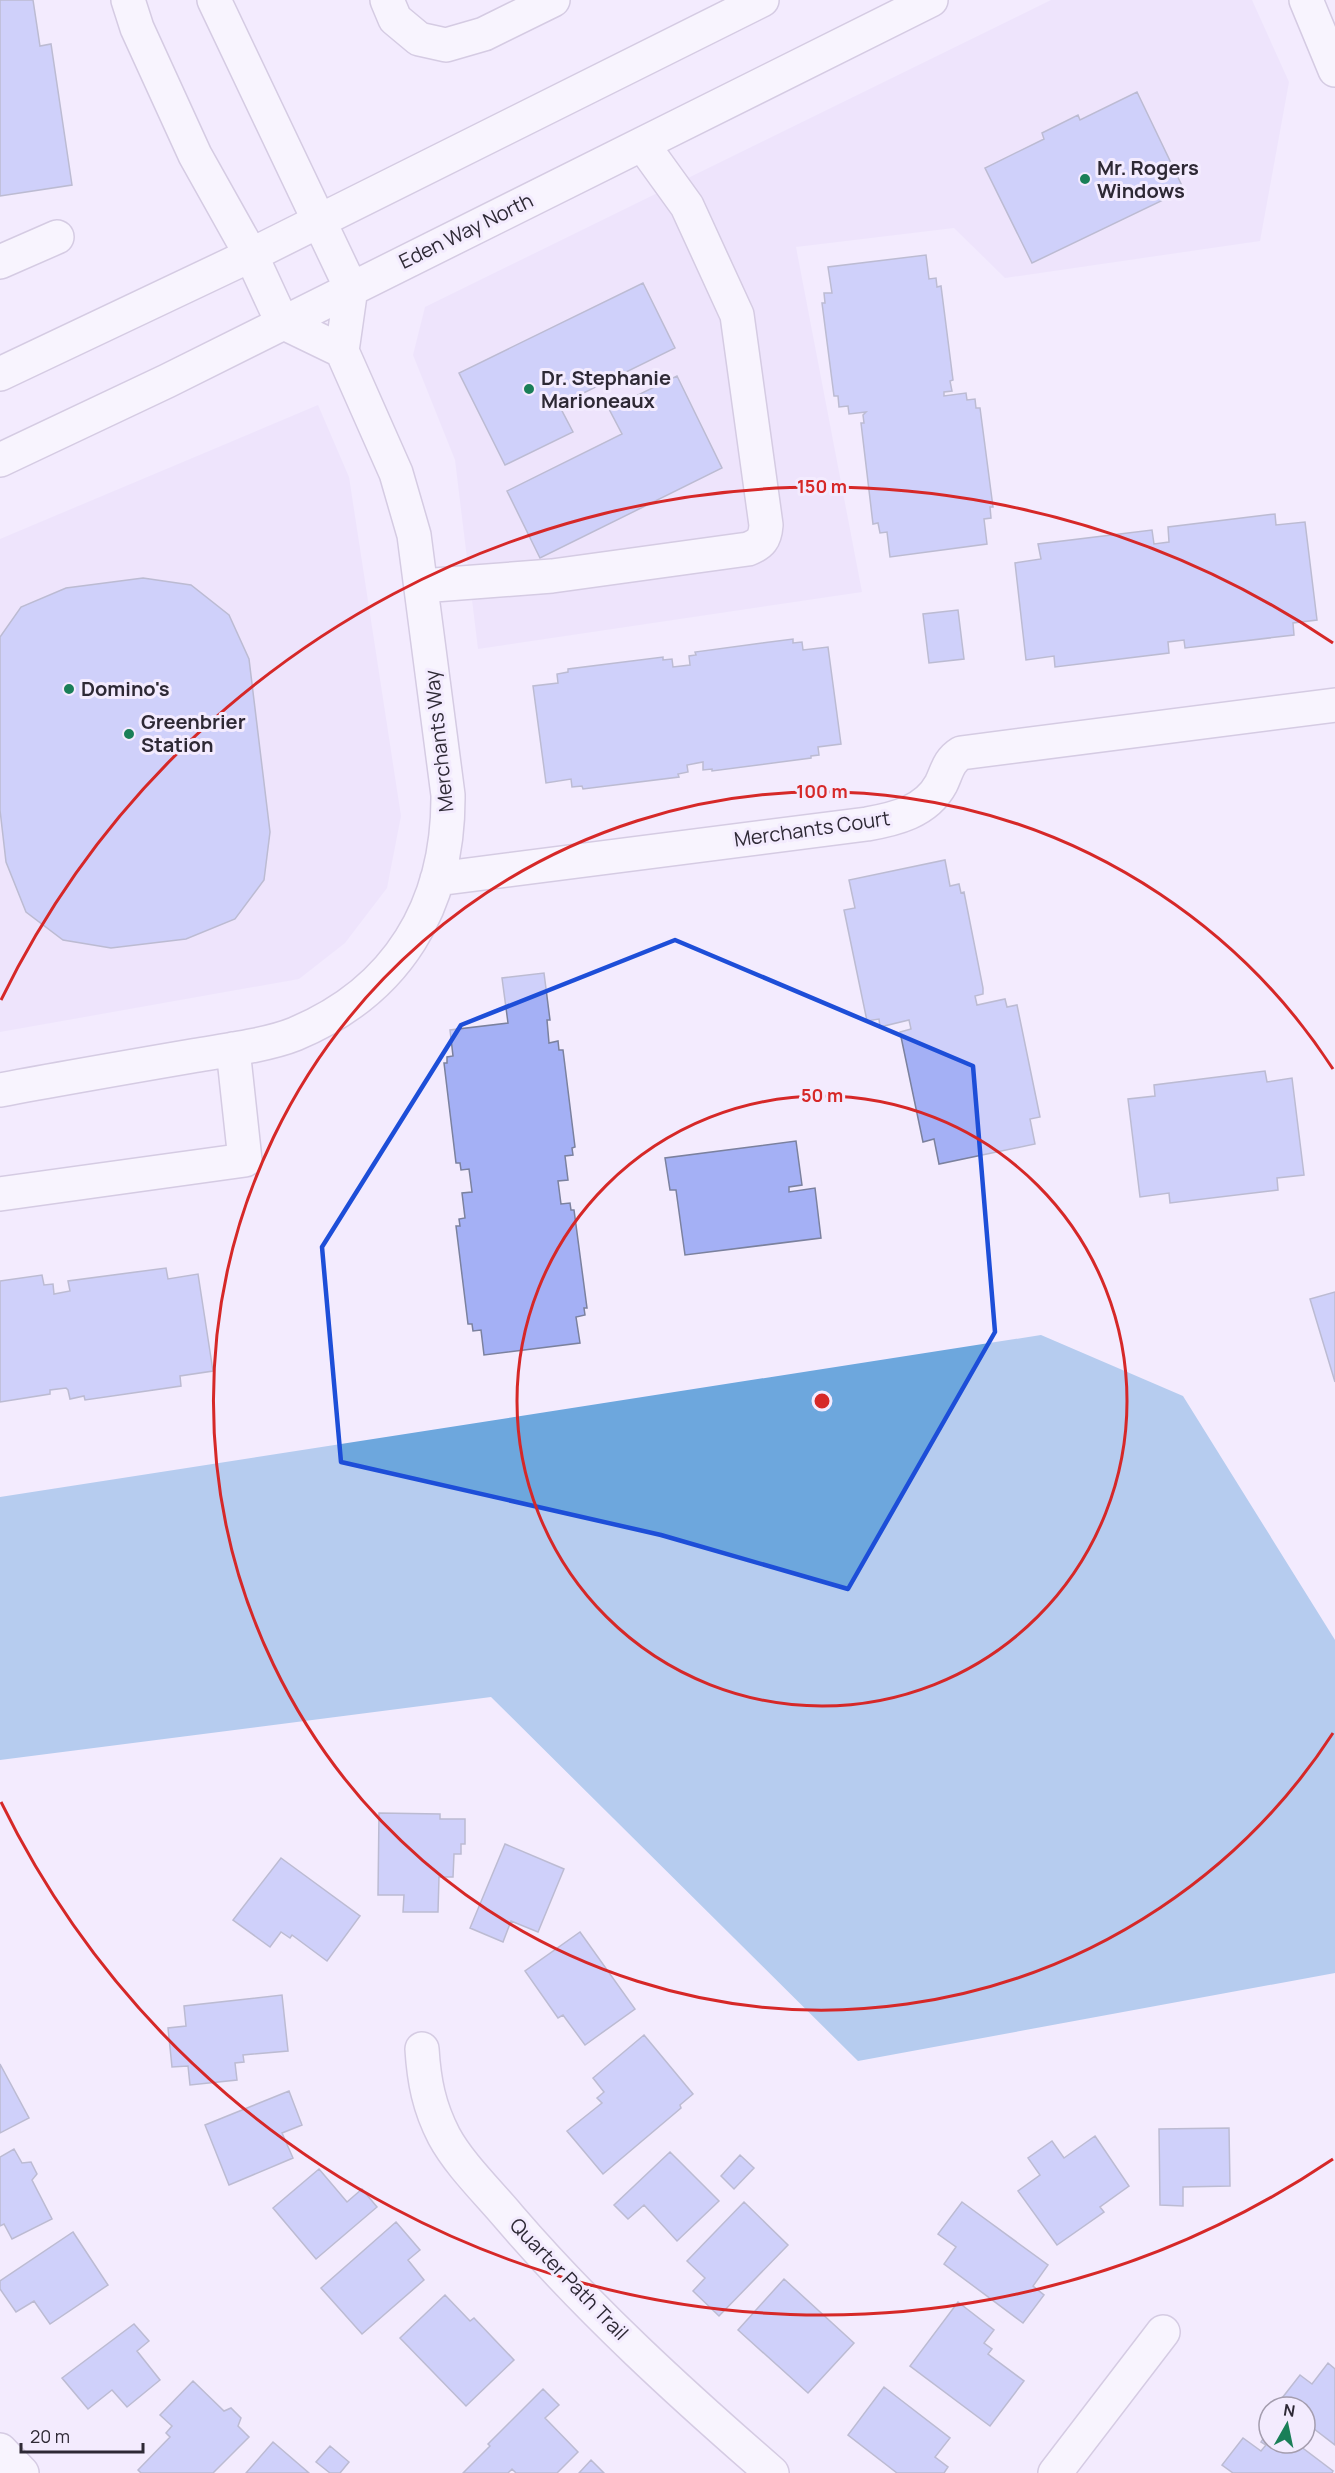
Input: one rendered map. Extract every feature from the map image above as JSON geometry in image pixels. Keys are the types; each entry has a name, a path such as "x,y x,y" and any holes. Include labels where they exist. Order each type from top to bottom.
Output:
{"street":[{"path":"128,0 137,28 195,155 250,255 282,322 342,351 351,288 214,0"},
{"path":"387,0 395,19 419,39 446,45 484,34 553,0"},
{"path":"0,374 250,255 762,0"},
{"name":"Eden Way North","path":"0,460 167,381 932,0"},
{"path":"1306,0 1335,69"},
{"path":"421,586 552,576 748,549 759,545 765,535 766,525 737,315 687,206 643,145"},
{"path":"0,262 57,237"},
{"name":"Merchants Way","path":"0,1090 233,1049 292,1036 327,1019 366,993 386,974 420,926 438,879 448,824 448,795 414,534 396,473 342,351"},
{"name":"Merchants Court","path":"438,879 867,824 902,817 923,805 939,787 952,759 961,753 1335,705"},
{"path":"0,1194 246,1160 233,1049"},
{"name":"Quarter Path Trail","path":"422,2049 424,2080 429,2103 445,2137 478,2182 558,2273 680,2393 772,2473"},
{"path":"1055,2473 1163,2332"},
{"path":"0,2450 22,2473"}],"highlighted area":[{"path":"675,940 973,1066 995,1332 848,1589 661,1535 341,1462 322,1247 461,1025"}],"shaded area":[{"path":"1051,0 1252,0 1289,82 1260,241 1005,278 954,228 796,247 862,592 478,649 455,460 413,355 425,307"},
{"path":"318,405 349,477 401,816 387,888 345,943 299,979 0,1032 0,539"}],"water":[{"path":"1041,1335 1183,1396 1335,1640 1335,1973 858,2061 491,1697 0,1760 0,1497"}],"building":[{"path":"0,0 33,0 40,46 51,44 72,185 0,196"},
{"name":"Mr. Rogers Windows","path":"1137,92 1184,190 1032,263 985,168 1044,139 1042,133 1078,115 1080,120"},
{"path":"926,255 929,279 936,278 937,287 941,286 953,380 950,381 952,391 944,392 944,396 966,393 967,400 975,399 976,408 980,408 993,507 990,507 991,518 984,519 987,544 890,557 887,532 880,533 878,523 873,524 861,423 864,423 863,415 866,412 849,414 848,406 839,407 838,396 834,396 822,303 825,303 824,293 832,293 828,267"},
{"name":"Dr. Stephanie Marioneaux","path":"643,283 675,348 559,405 573,432 505,465 459,373"},
{"path":"677,376 722,468 540,558 507,491 622,434 609,409"},
{"path":"1275,514 1276,525 1305,522 1317,620 1293,623 1294,635 1185,648 1184,640 1168,642 1169,653 1055,667 1054,656 1026,660 1015,563 1041,559 1038,544 1152,530 1154,544 1169,542 1168,527"},
{"name":"Greenbrier Station","path":"143,578 191,585 229,615 249,659 270,832 264,880 235,919 186,939 111,948 63,940 26,912 6,862 0,810 0,637 21,607 66,588"},
{"path":"958,610 964,659 929,663 923,614"},
{"path":"793,639 793,643 802,642 803,650 828,647 841,744 818,747 819,755 811,756 811,758 712,771 712,769 703,770 703,762 687,765 688,772 678,774 679,777 583,789 582,786 572,787 571,779 546,783 533,686 558,683 557,674 568,672 568,669 663,657 663,660 672,659 673,667 690,665 689,656 696,655 695,652"},
{"path":"945,860 950,886 959,884 961,893 964,892 983,988 983,994 975,996 977,1005 1005,999 1007,1007 1017,1005 1040,1117 1030,1119 1035,1144 939,1164 934,1139 923,1142 900,1032 911,1029 909,1020 880,1027 879,1019 867,1021 844,910 855,908 849,880"},
{"path":"544,973 550,1020 547,1020 549,1043 558,1041 559,1050 563,1050 575,1147 572,1148 573,1155 565,1156 568,1180 558,1181 561,1204 570,1203 571,1210 574,1210 587,1308 584,1308 585,1315 576,1317 580,1343 484,1355 481,1330 473,1331 472,1324 468,1324 456,1226 460,1226 459,1219 465,1218 462,1193 472,1192 469,1169 461,1170 460,1163 456,1163 444,1063 447,1063 447,1057 453,1056 450,1030 508,1023 502,978"},
{"path":"1265,1071 1267,1082 1292,1078 1304,1175 1277,1178 1278,1190 1170,1203 1169,1193 1140,1197 1128,1099 1155,1096 1154,1085"},
{"path":"796,1141 802,1185 789,1187 789,1192 815,1188 821,1238 685,1255 676,1190 670,1190 665,1158"},
{"path":"166,1268 168,1279 198,1274 213,1371 180,1376 181,1386 85,1400 84,1396 70,1399 66,1388 50,1390 50,1394 0,1402 0,1281 42,1275 44,1285 53,1284 54,1294 70,1291 68,1281"},
{"path":"1335,1292 1335,1382 1310,1299"},
{"path":"379,1813 440,1814 440,1819 465,1819 465,1844 461,1844 461,1854 454,1854 453,1877 439,1877 438,1912 403,1912 404,1895 378,1895"},
{"path":"505,1844 564,1869 538,1932 511,1921 503,1942 470,1928"},
{"path":"281,1858 360,1916 327,1961 292,1935 290,1938 281,1932 270,1947 233,1920"},
{"path":"580,1932 635,2009 585,2045 563,2015 558,2018 525,1971"},
{"path":"282,1995 288,2051 243,2055 244,2062 235,2063 237,2080 190,2085 188,2066 172,2067 168,2028 186,2026 184,2006"},
{"path":"644,2035 693,2094 680,2105 681,2108 603,2174 567,2131 602,2103 597,2098 604,2092 593,2078"},
{"path":"0,2064 29,2118 0,2133"},
{"path":"289,2091 302,2125 282,2133 293,2158 229,2185 205,2125"},
{"path":"1229,2128 1230,2186 1183,2187 1183,2206 1160,2205 1159,2129"},
{"path":"1095,2136 1129,2186 1100,2207 1104,2212 1057,2245 1018,2191 1040,2175 1028,2158 1052,2141 1064,2158"},
{"path":"14,2149 22,2163 31,2162 37,2174 32,2180 52,2219 12,2239 4,2224 0,2226 0,2157"},
{"path":"670,2152 719,2201 677,2241 644,2205 628,2219 614,2205"},
{"path":"740,2155 754,2168 734,2189 721,2176"},
{"path":"319,2169 347,2202 362,2189 377,2207 316,2259 273,2208"},
{"path":"744,2202 788,2245 719,2316 693,2291 705,2278 687,2261"},
{"path":"962,2202 1048,2265 1033,2286 1044,2295 1023,2323 944,2264 956,2247 938,2234"},
{"path":"396,2222 420,2250 408,2260 424,2280 362,2334 321,2288"},
{"path":"73,2232 108,2285 50,2324 34,2301 16,2312 0,2289 0,2281"},
{"path":"784,2279 854,2343 808,2393 738,2330"},
{"path":"445,2295 470,2321 474,2318 514,2360 466,2406 400,2338"},
{"path":"958,2302 994,2330 984,2343 992,2349 988,2354 1024,2381 990,2426 910,2366"},
{"path":"134,2324 149,2341 137,2351 160,2380 127,2407 112,2390 88,2409 62,2378"},
{"path":"1328,2363 1335,2369 1335,2445 1317,2431 1317,2395 1284,2395 1300,2375 1312,2384"},
{"path":"193,2381 224,2411 231,2408 241,2418 238,2426 249,2437 213,2473 141,2473 138,2470 170,2437 166,2433 172,2426 160,2415"},
{"path":"884,2387 950,2438 935,2457 948,2467 944,2473 897,2473 848,2435"},
{"path":"543,2389 559,2405 545,2418 578,2452 557,2473 516,2473 512,2469 508,2473 463,2473 490,2446 488,2444"},
{"path":"1243,2438 1257,2448 1257,2455 1312,2455 1333,2471 1332,2473 1233,2473 1222,2465"},
{"path":"273,2442 309,2473 246,2473"},
{"path":"330,2446 349,2462 340,2473 330,2473 316,2462"},
{"path":"591,2460 604,2473 579,2473"}],"place":[{"name":"Mr. Rogers Windows","path":"1085,179"},
{"name":"Dr. Stephanie Marioneaux","path":"529,389"},
{"name":"Domino's","path":"69,689"},
{"name":"Greenbrier Station","path":"129,734"}]}
